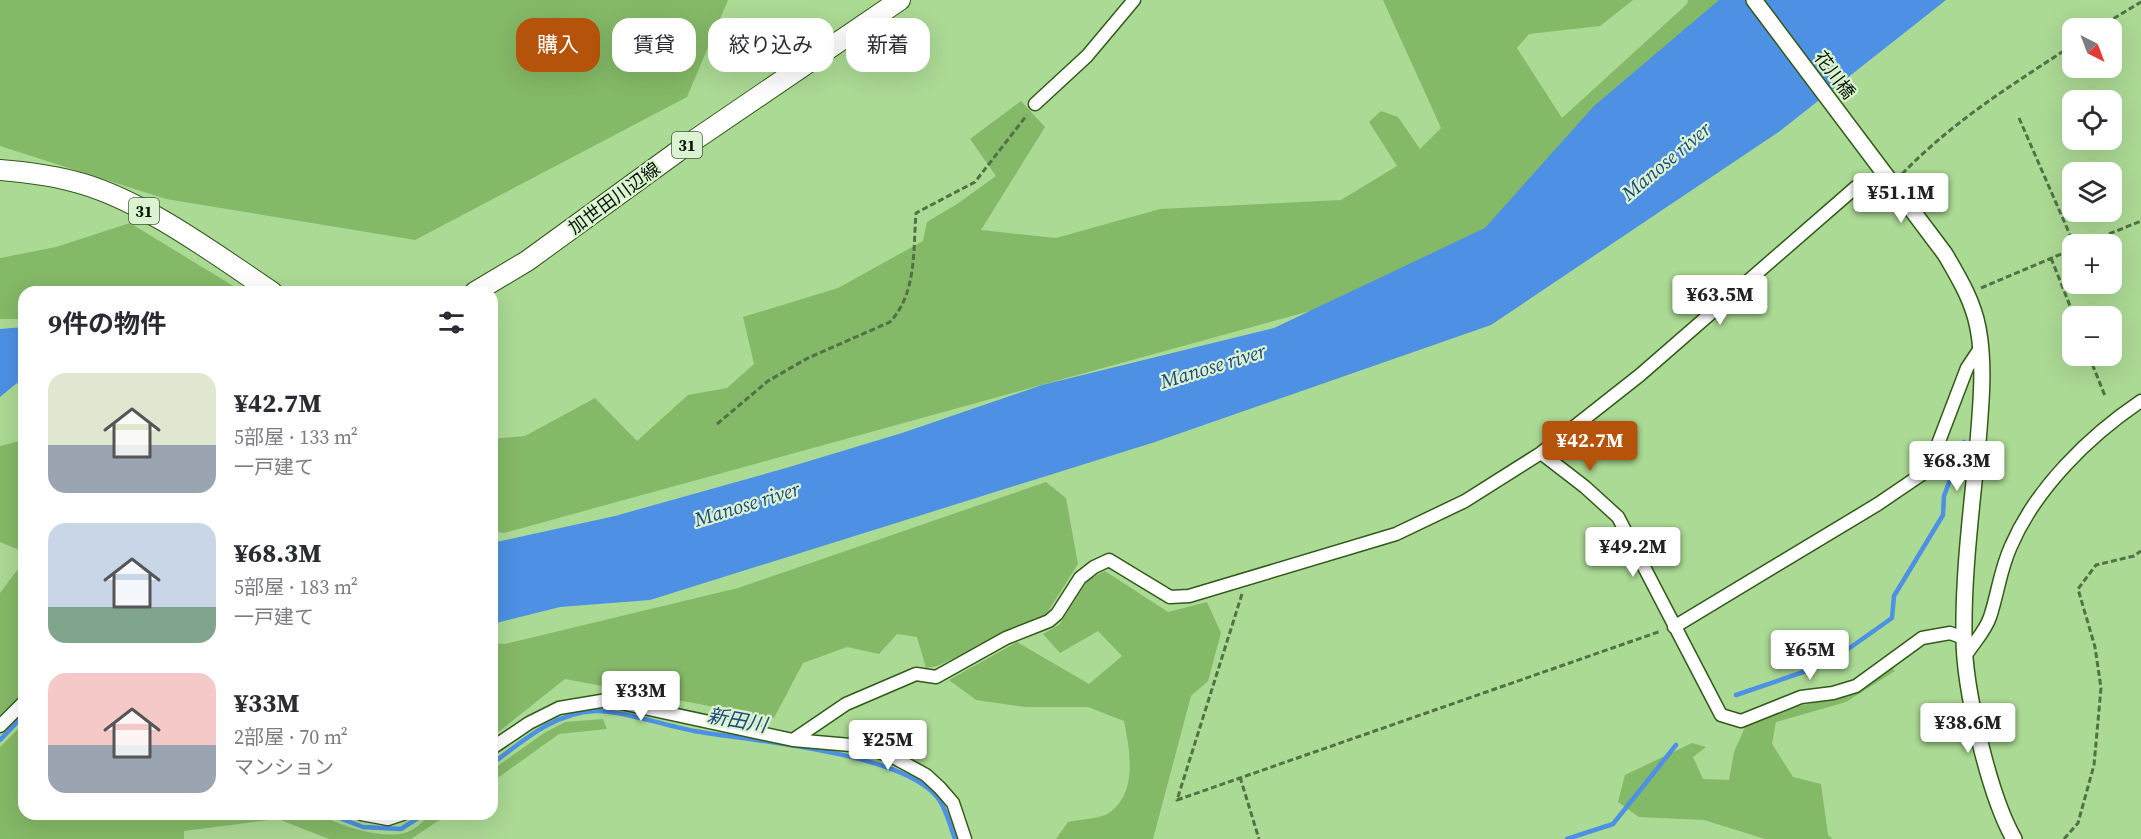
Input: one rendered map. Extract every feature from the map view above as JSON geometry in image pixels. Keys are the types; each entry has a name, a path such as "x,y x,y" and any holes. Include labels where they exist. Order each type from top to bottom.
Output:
{"main road":[{"name":"加世田川辺線","path":"485,286 527,261 677,152 900,0"},
{"name":"31","path":"0,170 74,181 112,196 146,212 263,286"}],"street":[{"path":"1035,104 1087,56 1134,0"},
{"name":"花川橋","path":"1754,0 1945,254 1968,294 1978,327 1981,347 1982,393 1964,638 1979,731 1995,798 2014,839"},
{"path":"793,740 846,704 916,674 936,677 1006,638 1049,621 1057,614 1080,578 1094,567 1109,560 1170,597 1189,596 1396,534 1465,501 1541,453 1640,375 1856,187 1893,190 1899,194"},
{"path":"1674,627 1878,504 1928,470 1967,368 1981,347"},
{"path":"1966,656 1990,618 1995,591 2011,546 2029,514 2074,453 2141,401"},
{"path":"1541,453 1585,487 1618,517 1721,716 1741,721 1754,718 1801,697 1833,693 1856,686 1922,638 1950,633 1964,638"},
{"path":"498,744 529,723 559,708 607,700 793,740 862,746 893,757 926,775 952,803 965,839"},
{"path":"0,726 18,708"}],"path":[{"path":"2115,18 2141,2"},
{"path":"1899,194 1902,174 1933,143 1990,100 2062,52"},
{"path":"717,424 768,381 808,358 890,322 900,312 909,289 916,213 975,182 1035,104"},
{"path":"2019,118 2070,234"},
{"path":"2109,234 2141,221"},
{"path":"1968,294 2062,254"},
{"path":"2051,258 2070,306"},
{"path":"2093,366 2105,396"},
{"path":"2064,839 2078,823 2094,765 2101,688 2095,647 2078,589 2096,565 2134,556 2141,550"},
{"path":"1247,577 1177,800 1674,627"},
{"path":"1240,777 1259,839"}],"green space":[{"path":"0,0 728,0 720,18 708,18 708,47 687,97 415,240 166,199 0,146"},
{"path":"1383,0 1633,0 1600,26 1529,34 1517,48 1562,118 1687,4 1688,0 1793,0 1492,261 504,533 498,532 498,438 525,436 595,398 637,441 688,395 727,388 754,364 743,317 838,288 923,241 927,222 996,176 970,139 1021,101 1045,127 981,230 1056,238 1160,209 1341,200 1397,166 1369,122 1381,111 1398,117 1420,149 1441,128"},
{"path":"130,223 233,286 18,286 18,319 0,319 0,258 56,247"},
{"path":"18,442 18,550 0,542 0,446"},
{"path":"1046,482 1066,498 1078,564 1045,616 937,666 926,668 917,637 897,634 879,654 847,647 803,663 774,718 565,679 498,732 498,643 505,644 738,588"},
{"path":"18,569 18,699 0,715 0,593"},
{"path":"1105,571 1168,612 1207,602 1221,633 1208,681 1191,696 1153,839 1056,839 1068,822 1105,815 1118,805 1128,783 1130,771 1124,721 1088,707 1025,707 976,700 949,680 1017,642 1089,684 1122,656 1098,631 1060,653 1043,634 1059,625 1088,580"},
{"path":"1891,667 1895,671 1846,702 1776,722 1772,744 1793,777 1821,784 1828,835 1833,839 1765,839 1704,820 1639,817 1618,802 1625,775 1692,743 1706,747 1693,757 1703,779 1729,780 1734,752 1745,727 1793,707 1844,697"},
{"path":"603,719 607,729 559,734 498,778 498,766 544,733 565,722"},
{"path":"18,729 18,820 270,820 184,831 184,839 0,839 0,747"},
{"path":"281,820 332,820 372,833 394,834 405,833 424,820 440,820 411,839 329,839"}],"water":[{"name":"Manose river","path":"1719,0 1946,0 1780,131 1491,325 1155,442 650,600 560,607 498,622 498,542 615,516 786,468 902,433 1042,385 1274,328 1485,228 1594,106"},
{"path":"18,328 18,384 0,397 0,329"}],"waterway":[{"path":"1736,695 1827,664 1892,618 1894,596 1943,515 1944,496 1964,442"},
{"name":"新田川","path":"498,760 553,722 580,713 595,711 617,713 694,731 823,751 892,769 919,782 937,797 945,811 955,839"},
{"name":"新田川","path":"0,740 18,721"},
{"path":"1567,839 1613,824 1676,745"},
{"name":"新田川","path":"345,820 363,827 401,829 415,820"}]}
